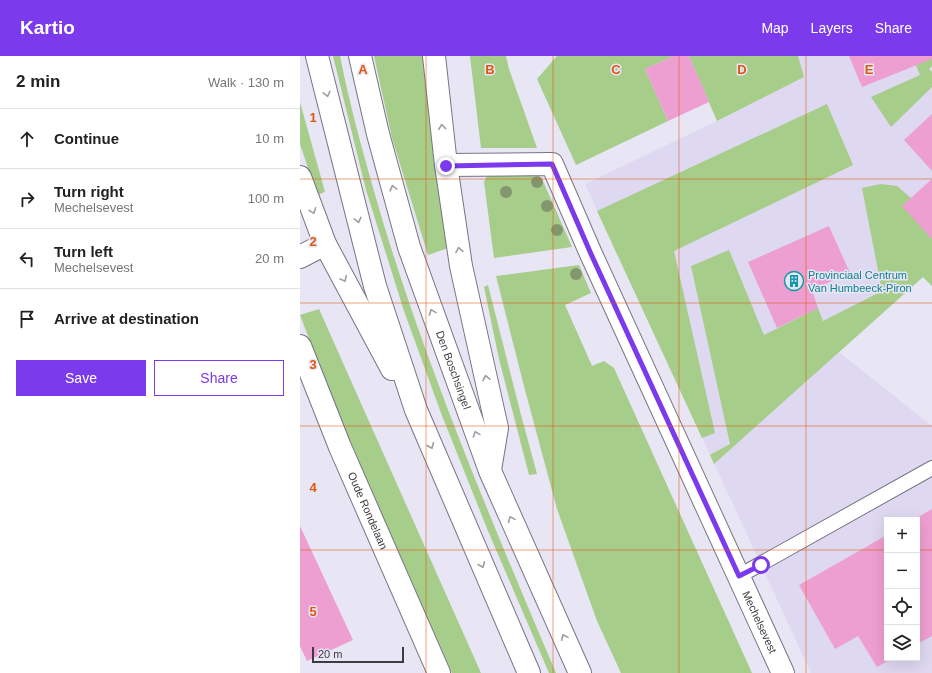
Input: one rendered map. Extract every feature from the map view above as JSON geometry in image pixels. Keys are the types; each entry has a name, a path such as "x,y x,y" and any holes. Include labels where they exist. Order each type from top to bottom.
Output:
{"main road":[{"path":"317,56 375,286 416,410 529,673"},
{"name":"Den Boschsingel","path":"360,56 378,134 409,247 490,471 580,673"},
{"path":"434,56 446,166 461,266 497,428 490,471"},
{"name":"Mechelsevest","path":"446,166 552,164 591,254 783,673"},
{"path":"300,177 326,244 382,351 416,410"},
{"path":"300,257 326,244"},
{"name":"Oude Rondelaan","path":"300,346 340,447 439,673"}],"lane":[{"path":"739,576 932,468"}],"shaded area":[{"path":"798,56 932,56 932,286 923,277 839,352 932,426 932,673 811,673 585,184 717,121 804,77"}],"green space":[{"path":"333,56 340,56 365,160 401,280 421,337 486,506 556,673 549,673 488,531 441,413 404,311 366,190"},
{"path":"374,56 424,56 451,247 428,255 392,138"},
{"path":"470,56 506,56 509,69 537,148 481,148"},
{"path":"557,56 674,56 645,69 668,121 576,165 537,79"},
{"path":"689,56 798,56 804,77 717,121"},
{"path":"912,56 932,56 932,66 929,69 932,72 932,87 891,127 871,97 920,75"},
{"path":"300,102 325,192 317,195 300,144"},
{"path":"827,104 853,165 674,251 715,433 702,438 597,211"},
{"path":"532,175 543,181 572,247 494,258 484,182 487,176"},
{"path":"881,184 897,186 911,198 932,239 932,286 923,277 714,464 710,455 730,444 691,266 729,250 764,335 818,308 823,321 882,291 862,188"},
{"path":"579,265 591,293 565,305 592,366 604,361 614,368 752,673 621,673 597,621 557,509 496,276"},
{"path":"488,285 537,474 529,475 499,359 484,287"},
{"path":"319,309 481,673 452,673 349,443 300,315"}],"building":[{"path":"674,56 689,56 709,102 668,121 645,69"},
{"path":"849,56 932,56 932,59 862,87"},
{"path":"932,114 932,171 904,140"},
{"path":"932,179 932,239 902,206"},
{"name":"Provinciaal Centrum Van Humbeeck-Piron","path":"829,226 850,273 812,290 818,308 777,328 748,262"},
{"path":"932,509 932,636 920,642 920,517 918,517"},
{"path":"300,526 353,640 307,661 300,646"},
{"path":"884,537 884,661 888,661 877,667 858,636 835,649 799,585"}],"place":[{"name":"Provinciaal Centrum Van Humbeeck-Piron","path":"794,281"}],"route":[{"path":"446,166 552,164 591,254 739,576 761,565"}]}
